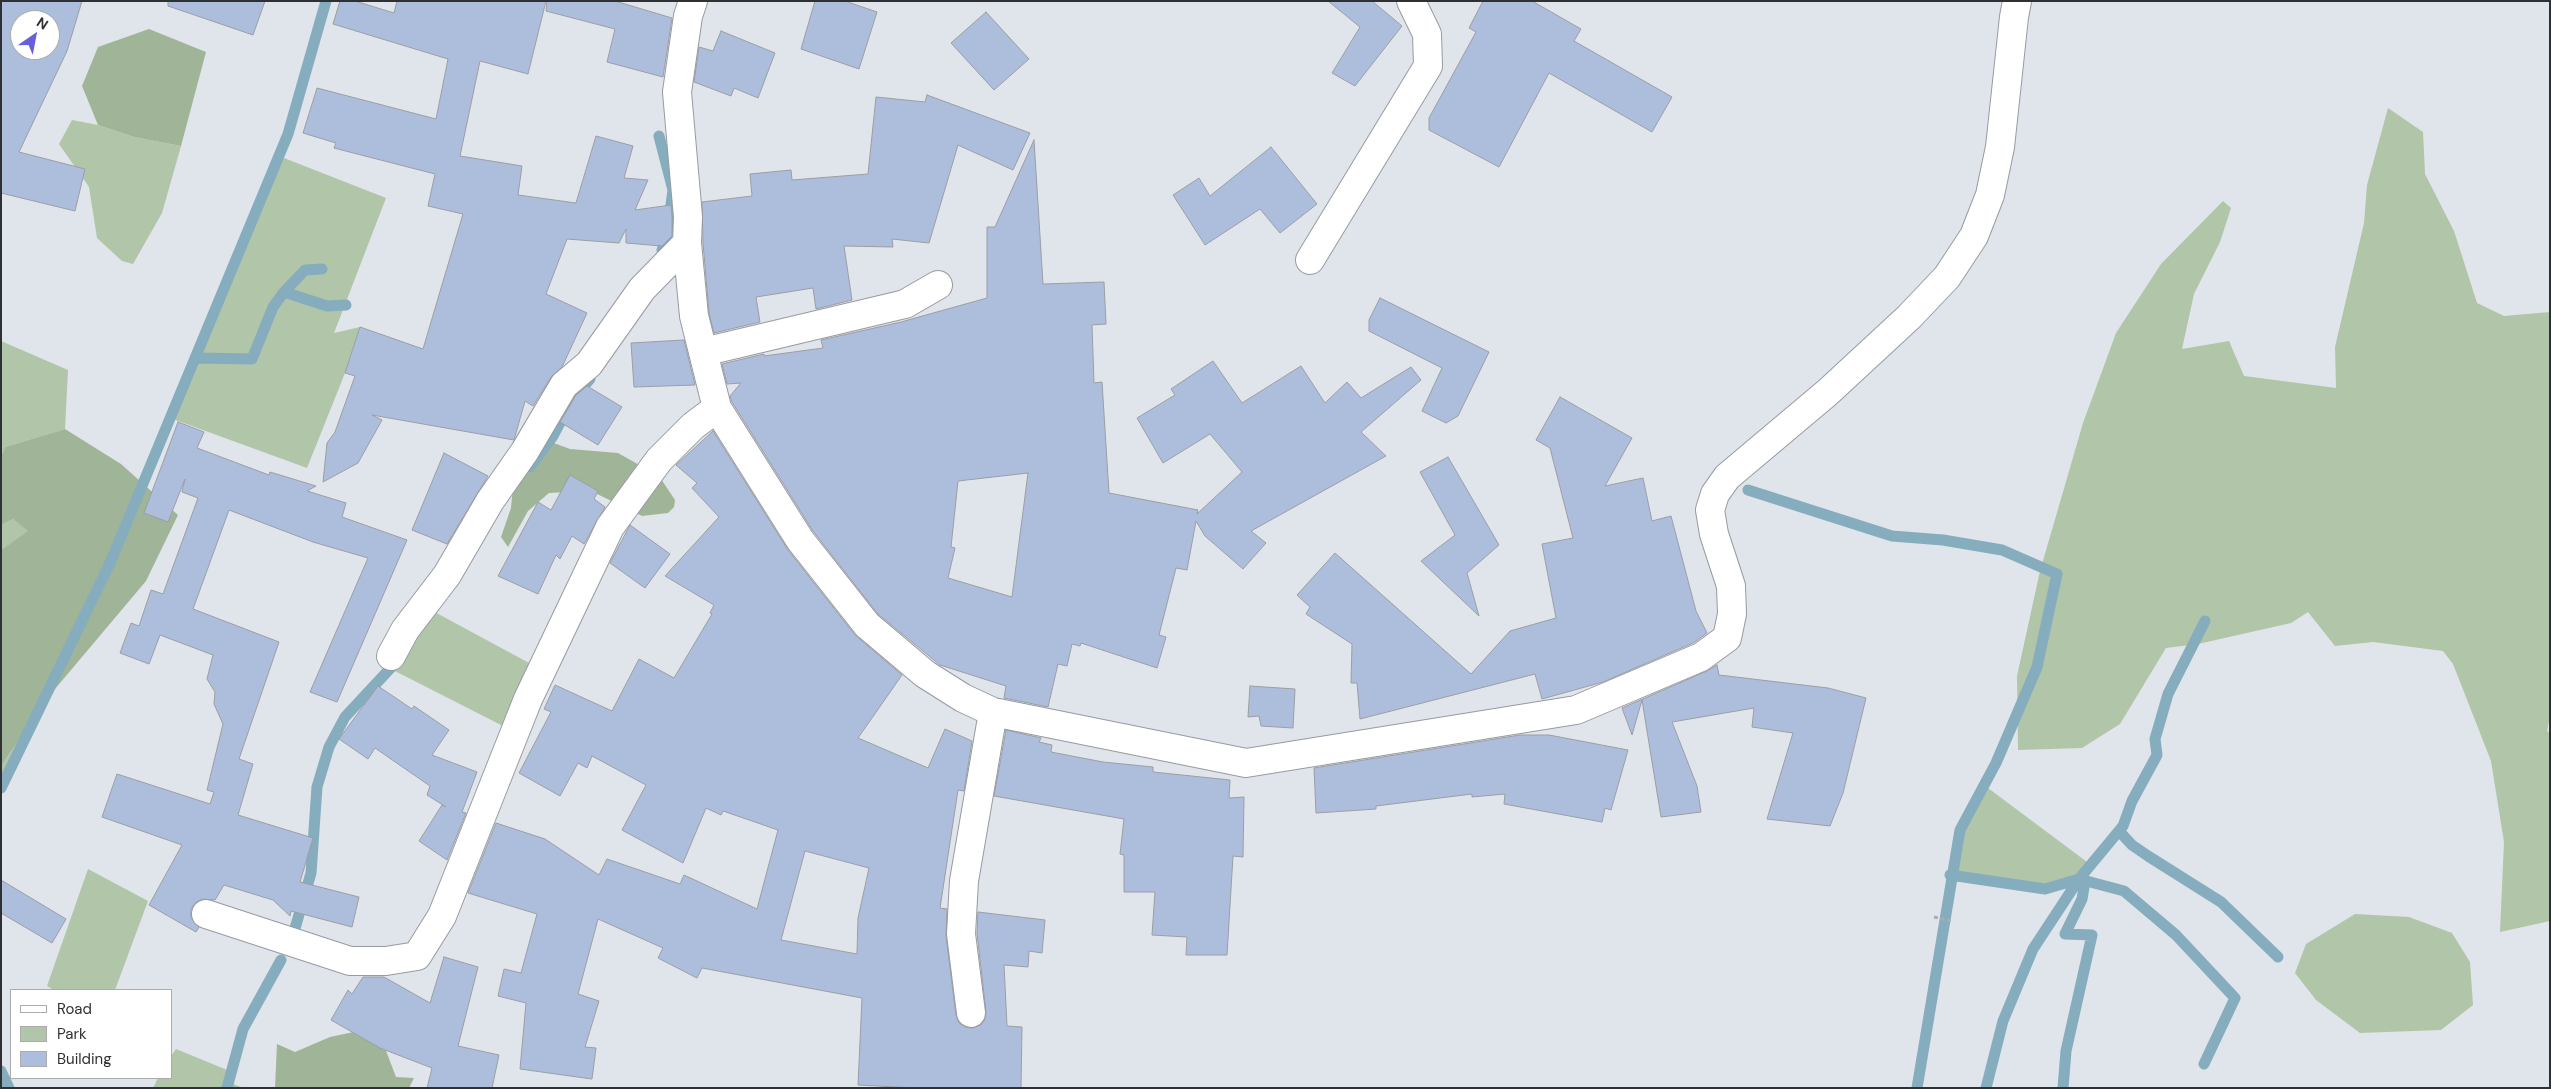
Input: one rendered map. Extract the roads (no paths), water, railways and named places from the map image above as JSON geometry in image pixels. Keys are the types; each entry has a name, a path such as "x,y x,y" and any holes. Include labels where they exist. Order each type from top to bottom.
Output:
{"street":[{"path":"693,1 688,16 677,92 688,217 687,243 694,316 717,408 790,525 867,625 925,674 963,698 993,712 1246,763 1576,710 1701,657 1727,638 1732,614 1730,586 1714,534 1710,510 1715,494 1727,477 1828,392 1909,317 1946,277 1974,236 1990,195 2000,147 2017,1"},
{"path":"1310,260 1428,66 1427,34 1411,1"},
{"path":"391,656 404,630 447,575 474,527 564,385 589,364 642,290 687,243"},
{"path":"703,352 905,304 938,285"},
{"path":"206,914 350,961 386,961 417,956 442,916 528,699 610,527 659,460 693,426 717,408"},
{"path":"971,1013 961,934 964,881 993,712"}],"waterway":[{"path":"1,788 110,563 288,134 326,1"},
{"path":"659,136 673,190 666,242 662,250"},
{"path":"284,292 305,270 322,269"},
{"path":"195,358 252,359 273,307 284,292 327,306 346,305"},
{"path":"530,467 553,436 572,400 590,379"},
{"path":"1748,490 1892,536 1943,540 2002,550 2057,574 2037,667 1996,763 1960,830 1917,1088"},
{"path":"1986,1088 2003,1021 2033,949 2079,879 2123,826 2132,801 2157,755 2155,739 2168,694 2205,621"},
{"path":"294,932 311,873 317,787 329,747 345,717 399,659"},
{"path":"2119,831 2132,845 2221,902 2278,957"},
{"path":"1950,875 2045,889 2079,879 2124,891 2176,935 2235,998 2204,1064"},
{"path":"2063,1088 2066,1051 2092,935 2065,934 2082,899 2085,881"},
{"path":"227,1088 243,1029 281,960"},
{"path":"1,1071 9,1088"}]}
